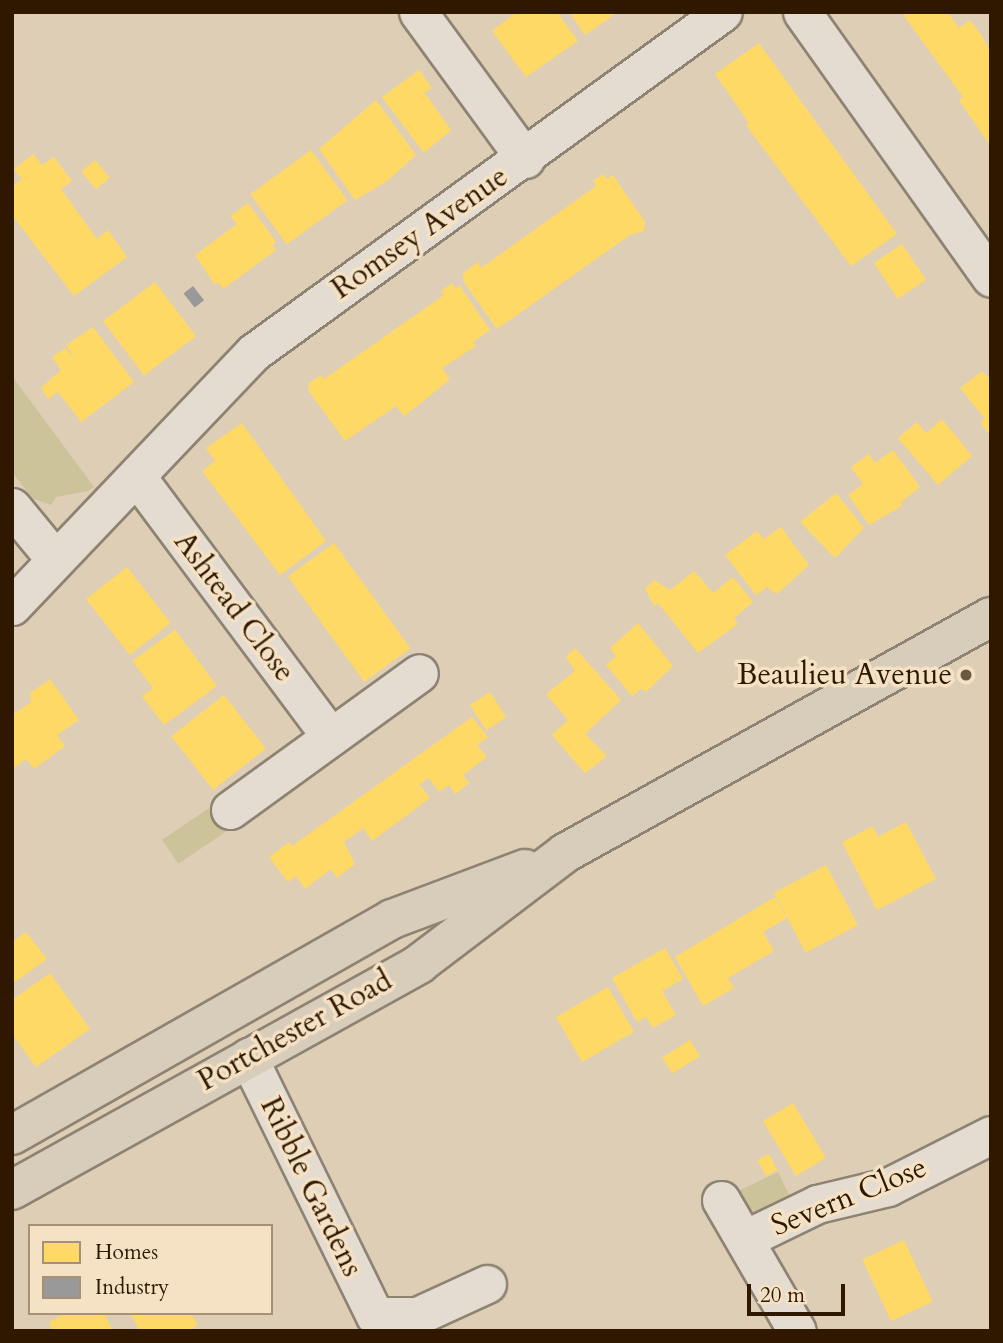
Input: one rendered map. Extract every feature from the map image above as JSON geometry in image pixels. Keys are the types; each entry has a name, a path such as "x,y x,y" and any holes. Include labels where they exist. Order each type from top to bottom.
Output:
{"main road":[{"name":"Portchester Road","path":"12,1135 392,919 565,853 991,617"},
{"name":"Portchester Road","path":"12,1190 419,964 565,853"}],"street":[{"path":"418,12 525,159"},
{"name":"Romsey Avenue","path":"12,606 54,558 137,477 254,352 525,159 723,12"},
{"path":"803,12 991,278"},
{"name":"Ashtead Close","path":"137,477 331,737"},
{"path":"12,507 54,558"},
{"path":"230,810 419,673"},
{"name":"Ribble Gardens","path":"248,1057 369,1323 417,1316 487,1284"},
{"name":"Severn Close","path":"745,1239 817,1204 888,1187 991,1135"},
{"name":"Severn Close","path":"720,1200 797,1331"}],"shaded area":[{"path":"12,376 94,487 88,491 56,497 51,505 32,498 12,472"},
{"path":"221,800 237,824 178,864 162,840"},
{"path":"778,1172 790,1197 762,1215 747,1209 736,1192"}],"building: Homes":[{"path":"517,12 557,12 578,41 526,77 492,31"},
{"path":"569,12 618,12 585,35"},
{"path":"901,12 948,12 959,28 970,20 982,36 991,53 991,147 959,100 963,97"},
{"path":"759,43 897,234 851,266 746,125 749,123 715,74"},
{"path":"419,70 432,88 424,92 451,130 424,153 382,97"},
{"path":"376,100 416,155 386,182 355,200 319,149"},
{"path":"311,150 347,200 287,244 250,194"},
{"path":"33,154 42,165 54,157 72,181 61,189 97,239 108,230 127,257 74,296 12,215 12,186 22,179 14,169"},
{"path":"95,160 110,178 96,189 81,172"},
{"path":"603,174 607,179 613,175 645,222 644,231 630,235 497,329 464,282 463,273 478,262 481,268 596,186 593,181"},
{"path":"248,203 276,242 272,245 276,250 223,289 218,282 215,285 195,255 237,224 230,216"},
{"path":"902,244 926,280 898,299 874,263"},
{"path":"155,282 196,336 144,375 103,321"},
{"path":"452,283 456,288 460,286 490,330 473,342 476,346 442,368 450,379 404,416 396,406 345,441 308,390 309,383 321,375 324,379 444,295 441,291"},
{"path":"93,327 134,382 81,422 58,392 48,399 41,388 61,370 52,357 65,348 75,359 66,345"},
{"path":"982,371 991,380 991,437 980,422 985,419 960,388"},
{"path":"942,419 972,456 938,485 898,438 917,422 926,433"},
{"path":"242,423 326,541 280,575 202,471 215,461 206,448"},
{"path":"893,450 920,487 900,503 902,506 869,525 848,495 863,484 851,467 869,454 875,463"},
{"path":"836,493 864,528 835,558 800,522"},
{"path":"781,527 809,565 777,594 767,587 756,595 725,555 757,531 764,539"},
{"path":"334,543 410,648 364,682 288,577"},
{"path":"127,567 171,623 130,655 86,599"},
{"path":"694,571 713,593 733,577 753,602 734,618 738,624 698,653 658,603 654,606 645,589 654,580 670,590"},
{"path":"638,623 673,666 647,691 641,689 632,696 606,665 616,656 610,648"},
{"path":"175,630 217,686 164,725 142,696 153,688 132,661"},
{"path":"575,648 621,700 585,734 607,756 585,773 552,735 568,720 546,694 575,671 566,657"},
{"path":"50,679 79,720 57,735 65,746 34,769 26,759 12,769 12,715 31,702 30,693"},
{"path":"490,692 506,717 486,730 470,705"},
{"path":"224,695 266,749 213,790 171,736"},
{"path":"472,717 488,737 477,745 487,757 463,775 469,783 455,794 449,785 439,792 429,778 419,784 430,798 372,841 363,828 344,842 355,864 337,878 331,869 305,889 296,876 288,882 269,857 289,842 292,846"},
{"path":"906,822 936,879 877,910 842,842 873,826 878,837"},
{"path":"826,865 858,925 806,953 774,893"},
{"path":"775,897 787,918 763,932 774,951 728,978 734,988 703,1006 675,957"},
{"path":"26,932 47,959 12,984 12,942"},
{"path":"665,948 683,979 662,991 676,1015 653,1028 646,1017 637,1022 612,978"},
{"path":"50,973 90,1029 36,1067 12,1034 12,1000"},
{"path":"608,987 634,1032 582,1062 556,1017"},
{"path":"690,1040 700,1056 672,1074 662,1057"},
{"path":"793,1103 826,1158 796,1176 763,1121"},
{"path":"769,1154 777,1170 766,1176 757,1160"},
{"path":"904,1240 933,1302 891,1321 862,1259"},
{"path":"63,1315 105,1315 113,1331 53,1331 49,1322"},
{"path":"131,1315 192,1315 198,1325 188,1331 140,1331"}],"building: Industry":[{"path":"193,286 204,300 195,308 184,293"}],"place":[{"name":"Beaulieu Avenue","path":"966,675"}]}
